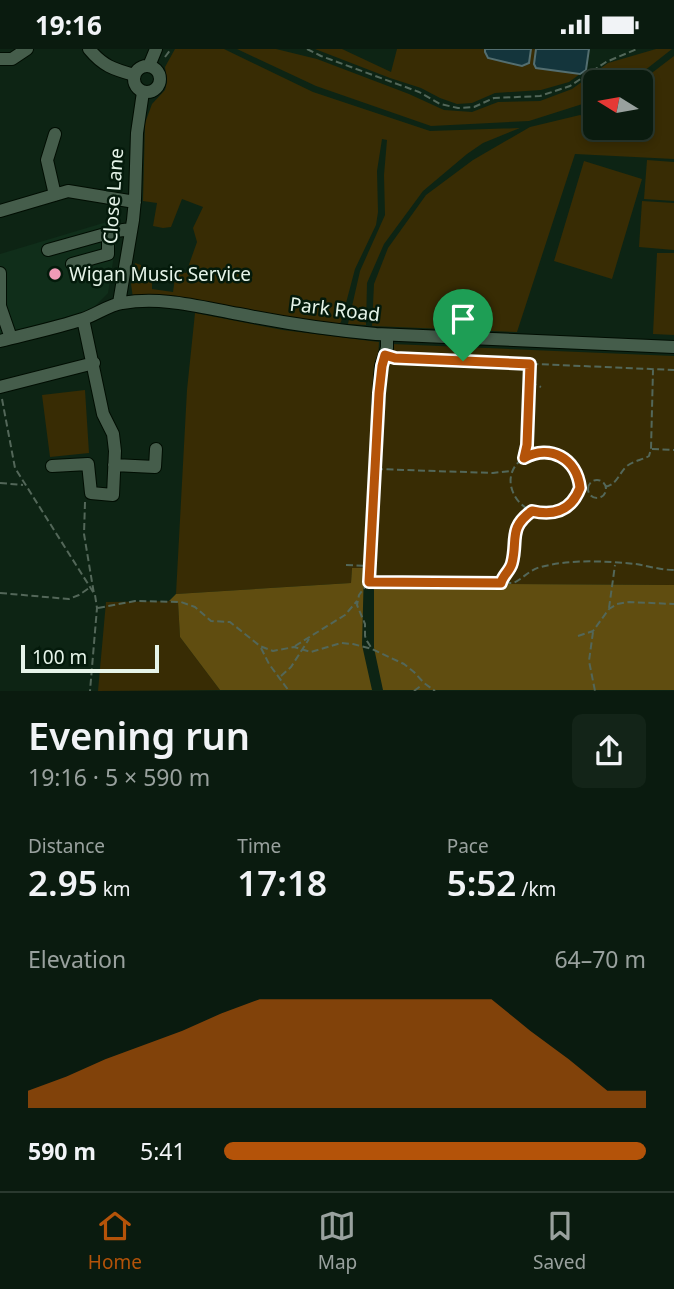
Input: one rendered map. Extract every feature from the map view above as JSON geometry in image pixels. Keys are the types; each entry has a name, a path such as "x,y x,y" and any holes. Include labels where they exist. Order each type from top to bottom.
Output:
{"street":[{"path":"0,59 12,59 27,49"},
{"path":"89,49 102,64 134,75"},
{"path":"149,65 156,49"},
{"path":"149,65 159,72 160,81 156,89 144,92 134,84 134,75 141,67 149,65"},
{"name":"Close Lane","path":"119,303 135,202 137,133 144,92"},
{"path":"55,134 47,160 55,195"},
{"path":"0,211 68,191 135,202"},
{"path":"48,250 131,229"},
{"path":"72,264 108,254 108,233"},
{"path":"0,273 5,339"},
{"name":"Park Road","path":"5,339 83,319 119,303 152,301 172,302 341,331 674,347"},
{"path":"52,466 88,464 91,493 113,495 113,434 103,414 83,319"},
{"path":"387,335 378,408 393,405"},
{"path":"0,388 94,363"},
{"path":"114,465 155,467 156,449"}],"path":[{"path":"307,49 419,92 440,104 458,108 474,107 494,98 550,93 570,86 606,62 637,49"},
{"path":"385,355 395,358 674,370"},
{"path":"524,458 527,445 530,364"},
{"path":"606,487 615,484 627,466 647,458 651,449 653,369"},
{"path":"529,382 541,387"},
{"path":"0,388 15,468 94,595"},
{"path":"260,646 273,651 294,647 345,615 369,582 378,408"},
{"path":"651,449 674,450"},
{"path":"375,469 492,473 511,470 524,458 546,452 562,456 571,465 580,488 574,500 560,511 547,514 532,511 514,494 510,481 511,470"},
{"path":"594,480 600,480 606,487 603,495 598,498 592,497 588,489 594,480"},
{"path":"0,483 24,485"},
{"path":"580,488 588,489"},
{"path":"90,691 97,608 83,521 86,498 91,493"},
{"path":"501,583 502,577 511,567 516,530 532,511"},
{"path":"369,582 515,582 542,566 578,562 615,562 674,570"},
{"path":"609,609 615,562"},
{"path":"346,565 370,566"},
{"path":"0,593 69,599 90,588"},
{"path":"97,608 135,601 190,604 211,621 230,622 254,639 289,691"},
{"path":"357,601 365,624 365,636 372,649"},
{"path":"595,691 589,661 593,631 609,609 629,602 674,604"},
{"path":"578,636 593,631"},
{"path":"280,677 310,637"},
{"path":"294,647 311,652 341,643 372,649 404,664 435,691"},
{"path":"414,691 424,684"}],"shaded area":[{"path":"175,49 224,49 313,92 430,131 520,128 483,143 423,191 384,244 367,283 366,325 348,324 360,271 385,215 387,140 382,139 377,171 376,225 355,269 341,322 336,327 133,298 131,284 135,263 141,265 141,275 152,279 152,289 173,292 176,271 186,273 197,242 193,228 203,207 182,199 171,227 163,228 153,226 157,203 143,201 145,123 152,104 165,90 165,67"},
{"path":"237,49 276,49 317,59 444,110 472,112 498,102 540,101 572,89 583,81 583,104 529,121 431,126 316,86"},
{"path":"315,49 342,49 391,72 397,49 485,49 485,52 529,63 531,49 536,49 536,68 580,74 569,82 541,90 495,93 472,103 457,104"},
{"path":"656,49 672,49 645,70 598,70 608,63"},
{"path":"674,56 674,159 575,154 517,332 372,326 374,284 388,248 426,195 473,160 530,127 580,115 583,116 583,140 653,140 653,72"},
{"path":"647,160 674,162 674,201 644,199"},
{"path":"584,161 642,179 612,279 554,261"},
{"path":"642,201 674,203 674,250 639,247"},
{"name":"Wigan Music Service","path":"120,218 108,293 91,310 0,335 0,254"},
{"path":"657,253 674,253 674,335 653,334"},
{"path":"195,313 283,330 379,342 375,416 383,416 392,344 674,356 674,585 374,583 374,568 352,568 351,583 176,594 187,390"},
{"path":"85,390 89,453 50,457 42,395"},
{"path":"352,568 364,568 362,645 372,690 220,690 180,637 178,602 169,601 176,594 351,583"},
{"path":"374,583 674,585 674,690 383,690 374,648"},
{"path":"178,601 180,637 220,690 98,691 106,602"}],"water":[{"path":"485,49 531,49 529,63 522,66 488,58"},
{"path":"536,49 589,49 586,70 580,74 536,68"}],"place":[{"name":"Wigan Music Service","path":"55,274"}],"route":[{"path":"385,355 395,358 463,361 530,364 527,445 524,458 546,452 562,456 576,474 580,483 579,492 570,504 560,511 547,514 532,511 518,525 514,534 511,567 502,577 501,583 369,582 379,393 385,355"}]}
